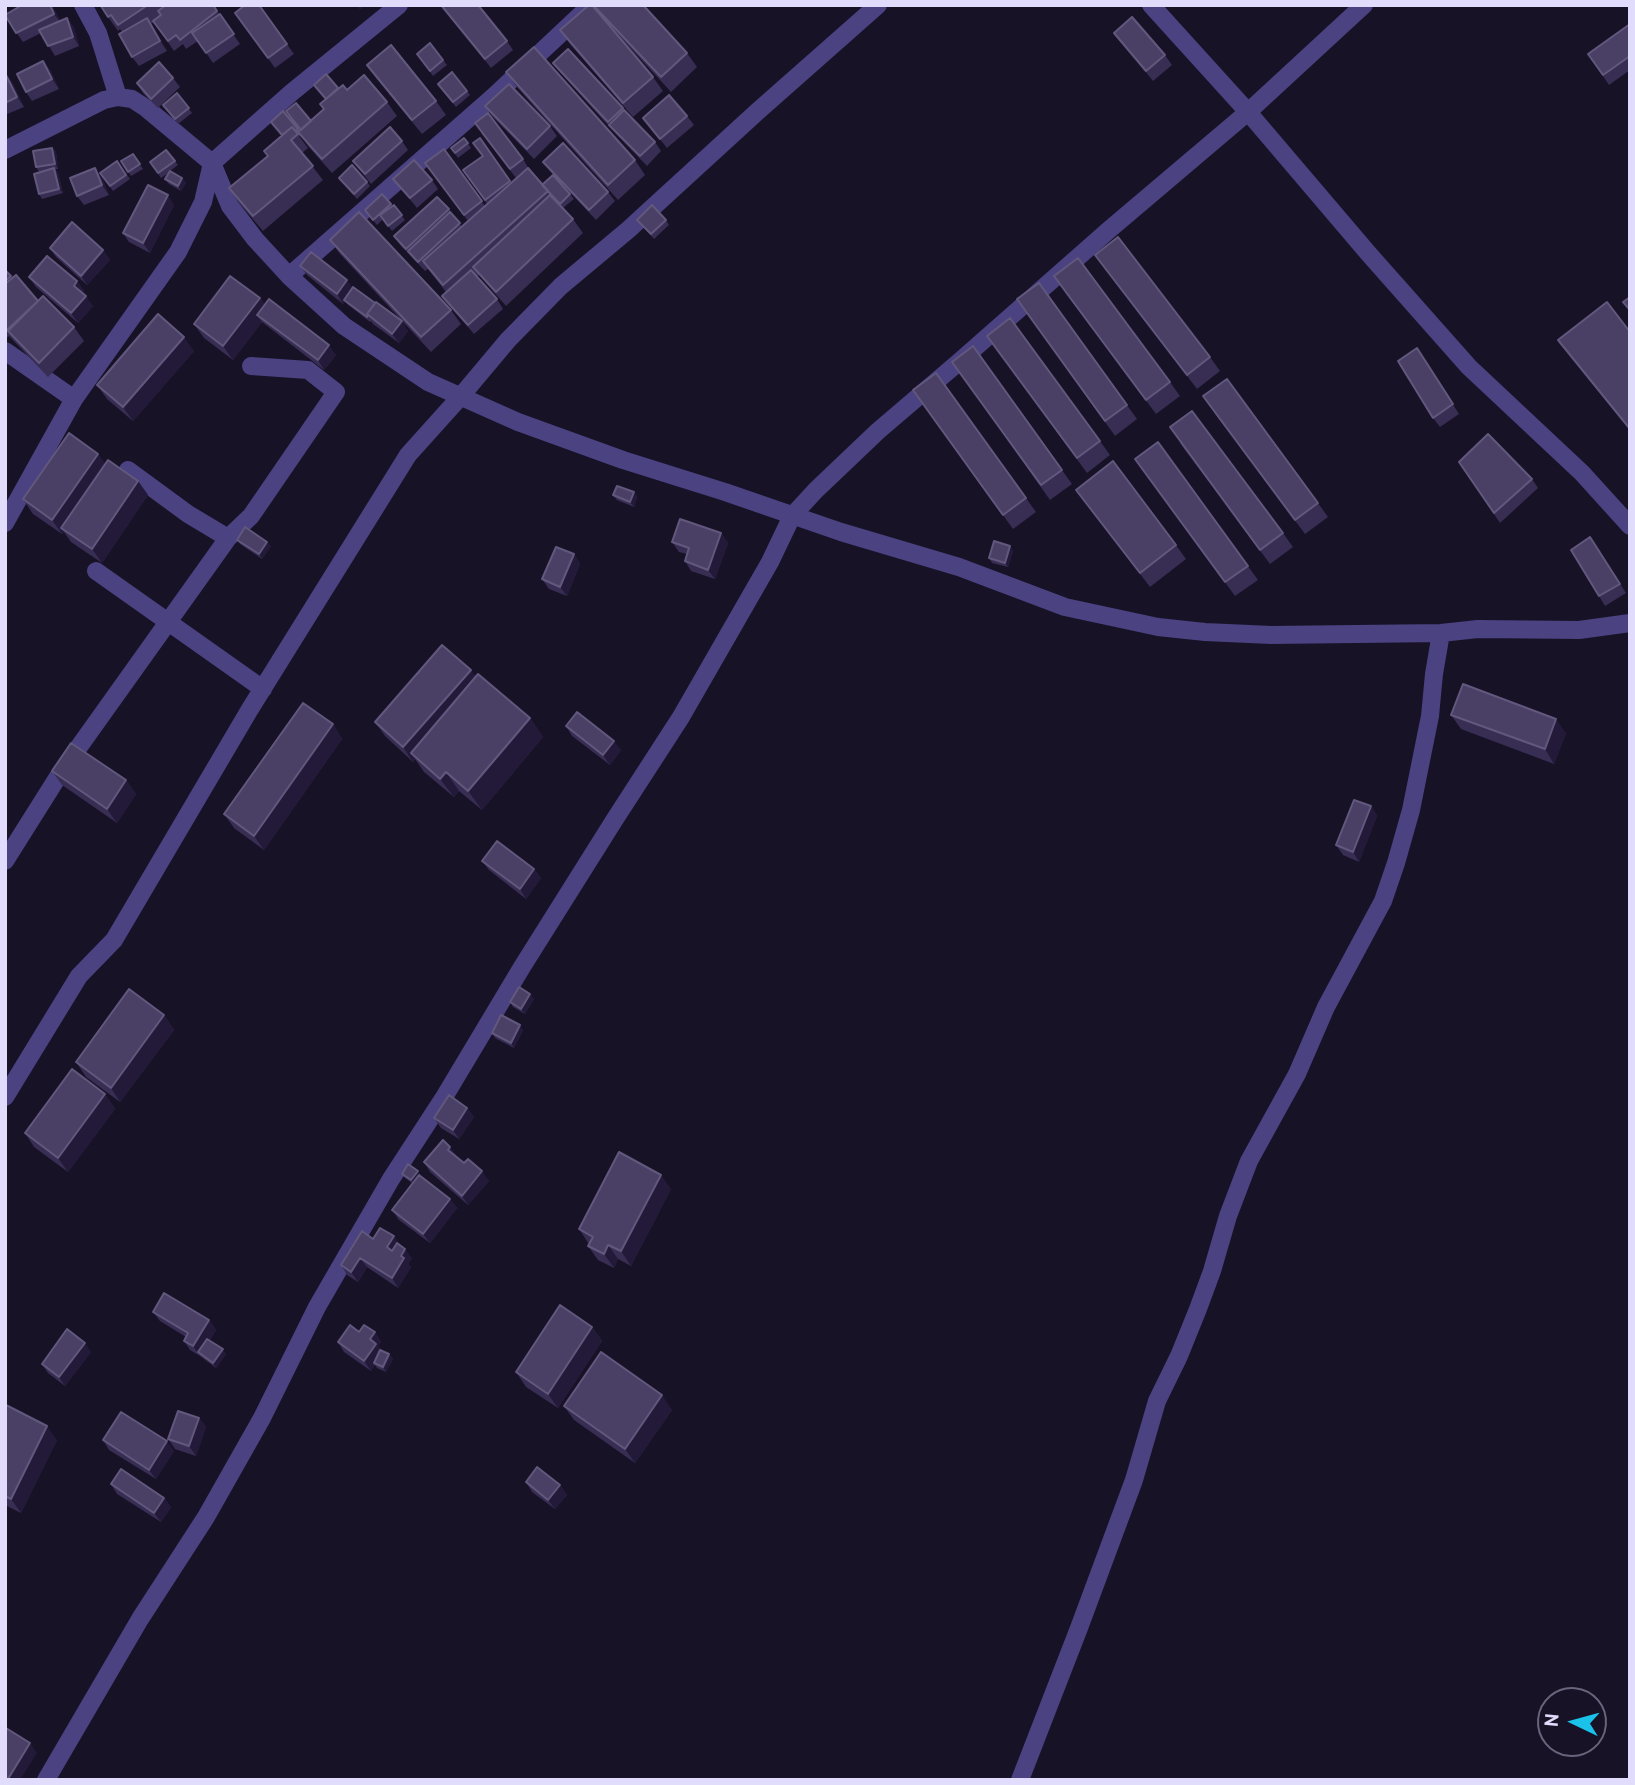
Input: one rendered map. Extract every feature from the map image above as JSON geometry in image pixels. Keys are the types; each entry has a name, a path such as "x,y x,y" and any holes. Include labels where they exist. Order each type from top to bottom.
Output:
{"street":[{"path":"83,5 98,33 118,96"},
{"path":"5,523 74,399 178,252 204,202 212,163 291,93 399,5"},
{"path":"289,276 493,97 591,5"},
{"path":"5,1097 79,976 114,940 263,688 408,454 508,340 561,286 628,230 878,5"},
{"path":"1151,5 1248,112 1469,367 1582,473 1630,526"},
{"path":"47,1780 140,1619 206,1517 262,1418 317,1307 391,1179 443,1099 536,944 681,717 770,562 792,516 877,431 1248,112 1364,5"},
{"path":"5,150 104,100 118,96 132,99 212,163 230,206 255,239 289,276 344,326 428,382 518,422 623,460 902,552 959,567 1065,607 1158,627 1270,635 1441,633 1478,629 1579,630 1630,623"},
{"path":"5,351 74,399"},
{"path":"5,861 61,772 228,538 251,516 336,392 308,370 251,366"},
{"path":"128,470 188,514 228,538"},
{"path":"96,571 263,688"},
{"path":"1020,1780 1129,1492 1157,1401 1198,1309 1249,1161 1297,1074 1326,1007 1383,901 1411,810 1430,716 1441,633"}],"building":[{"path":"22,5 50,5 54,14 16,33 5,15"},
{"path":"148,5 118,25 111,15 108,17 101,6"},
{"path":"166,5 213,5 217,11 180,40 176,35 168,41 153,21 161,15 158,11"},
{"path":"245,5 259,5 287,44 268,58 235,13"},
{"path":"441,5 478,5 507,41 485,59"},
{"path":"592,5 653,77 623,103 560,30"},
{"path":"593,5 643,5 687,53 661,77"},
{"path":"220,14 234,34 206,53 192,33"},
{"path":"1132,17 1165,55 1146,71 1114,33"},
{"path":"67,18 73,37 48,46 39,30"},
{"path":"147,18 160,41 132,57 119,34"},
{"path":"1630,24 1630,56 1603,75 1588,54"},
{"path":"430,43 443,60 430,71 417,54"},
{"path":"391,45 436,101 412,120 367,65"},
{"path":"534,47 635,160 608,185 506,72"},
{"path":"568,49 623,108 608,122 553,63"},
{"path":"43,61 52,79 26,92 17,74"},
{"path":"159,62 173,78 151,99 137,83"},
{"path":"452,72 467,91 453,102 438,84"},
{"path":"5,73 17,97 5,103"},
{"path":"326,74 338,88 326,99 314,85"},
{"path":"364,75 387,102 322,159 298,132 324,109 320,104 343,85 347,90"},
{"path":"509,84 550,126 527,149 485,106"},
{"path":"177,93 189,108 175,119 163,105"},
{"path":"669,95 687,116 660,139 643,118"},
{"path":"296,103 311,121 301,130 286,111"},
{"path":"624,110 655,142 640,156 609,125"},
{"path":"283,111 298,129 296,131 292,127 282,135 271,122"},
{"path":"488,113 523,159 510,169 475,123"},
{"path":"292,127 298,134 291,140 313,166 253,216 229,188 268,156 264,151"},
{"path":"390,127 402,141 365,174 353,161"},
{"path":"464,138 468,143 455,153 451,148"},
{"path":"480,138 510,181 485,200 463,170 483,156 473,143"},
{"path":"563,143 608,192 589,210 543,162"},
{"path":"52,148 55,164 36,167 33,151"},
{"path":"444,149 482,201 464,215 425,163"},
{"path":"166,150 175,161 158,173 150,162"},
{"path":"133,154 140,164 128,172 121,161"},
{"path":"414,160 432,180 410,198 393,179"},
{"path":"117,161 126,175 110,186 100,173"},
{"path":"352,165 367,182 354,194 339,178"},
{"path":"54,168 59,189 39,194 34,174"},
{"path":"95,168 102,185 77,196 70,178"},
{"path":"528,168 548,191 443,285 423,261"},
{"path":"170,171 182,178 178,186 165,179"},
{"path":"553,175 570,194 560,204 542,185"},
{"path":"148,185 168,195 143,243 123,233"},
{"path":"382,194 391,204 373,220 365,210"},
{"path":"550,195 573,219 496,292 473,267"},
{"path":"437,197 449,209 406,249 394,236"},
{"path":"394,205 402,215 388,226 380,215"},
{"path":"652,205 666,220 651,234 637,220"},
{"path":"359,212 451,310 421,337 330,240"},
{"path":"450,212 460,223 418,262 408,251"},
{"path":"72,222 103,250 81,276 50,248"},
{"path":"1118,237 1210,357 1187,375 1095,255"},
{"path":"311,252 347,280 337,294 300,266"},
{"path":"47,256 77,281 74,286 86,296 71,313 29,277"},
{"path":"1078,258 1170,382 1146,400 1054,276"},
{"path":"5,270 11,276 5,281"},
{"path":"471,270 497,299 468,325 442,296"},
{"path":"16,275 38,301 6,331 5,284"},
{"path":"230,276 260,298 223,346 194,324"},
{"path":"1039,283 1127,405 1105,421 1017,299"},
{"path":"353,287 375,303 367,317 344,300"},
{"path":"43,296 74,327 39,363 8,331"},
{"path":"1630,297 1630,310 1623,302"},
{"path":"269,299 329,345 318,360 257,315"},
{"path":"376,302 402,321 392,334 367,314"},
{"path":"1607,302 1630,332 1630,429 1558,340"},
{"path":"158,314 184,337 123,407 97,385"},
{"path":"1010,318 1100,441 1077,458 987,336"},
{"path":"973,346 1062,470 1041,485 952,362"},
{"path":"1417,348 1453,404 1433,418 1398,361"},
{"path":"936,373 1026,498 1003,515 913,390"},
{"path":"1227,379 1318,503 1295,520 1203,396"},
{"path":"1192,411 1283,533 1260,550 1170,427"},
{"path":"69,433 98,454 52,520 23,499"},
{"path":"1488,434 1532,479 1494,513 1459,462"},
{"path":"1158,442 1248,566 1225,582 1135,459"},
{"path":"108,460 138,481 92,549 61,528"},
{"path":"1113,461 1176,545 1140,573 1076,490"},
{"path":"617,486 634,492 630,502 613,495"},
{"path":"680,519 721,533 708,570 685,561 689,548 672,542"},
{"path":"245,527 267,542 259,554 237,540"},
{"path":"1590,537 1620,584 1599,596 1571,550"},
{"path":"994,541 1010,546 1005,563 989,558"},
{"path":"556,547 574,554 560,587 542,579"},
{"path":"442,645 471,670 403,747 375,722"},
{"path":"478,674 530,718 468,791 446,772 440,779 411,753"},
{"path":"1463,684 1556,719 1545,749 1451,715"},
{"path":"303,703 333,724 254,836 224,814"},
{"path":"577,712 614,741 603,755 566,726"},
{"path":"71,743 126,780 107,809 52,771"},
{"path":"1354,800 1371,806 1353,852 1336,845"},
{"path":"497,841 534,869 520,889 482,861"},
{"path":"519,987 530,994 521,1009 510,1002"},
{"path":"129,989 164,1015 111,1088 76,1062"},
{"path":"501,1015 520,1025 511,1043 492,1033"},
{"path":"72,1069 105,1094 58,1158 25,1133"},
{"path":"449,1095 467,1108 453,1130 434,1118"},
{"path":"443,1140 450,1147 448,1150 464,1163 468,1159 482,1171 462,1196 424,1162"},
{"path":"619,1152 661,1175 621,1251 608,1245 604,1254 588,1246 593,1237 579,1229"},
{"path":"408,1164 418,1171 411,1180 402,1174"},
{"path":"419,1175 450,1199 423,1234 392,1210"},
{"path":"380,1228 394,1236 387,1247 392,1251 397,1243 405,1249 401,1256 404,1258 392,1278 360,1258 351,1272 341,1265 362,1231 373,1239"},
{"path":"164,1293 209,1320 193,1346 184,1341 188,1333 153,1312"},
{"path":"560,1305 592,1327 548,1394 516,1372"},
{"path":"350,1325 359,1332 364,1325 375,1332 370,1339 376,1344 364,1361 338,1342"},
{"path":"67,1329 85,1343 59,1377 42,1364"},
{"path":"207,1339 223,1349 213,1363 198,1352"},
{"path":"380,1350 389,1354 383,1367 374,1363"},
{"path":"601,1352 662,1395 625,1449 564,1406"},
{"path":"6,1405 47,1426 11,1499 5,1496"},
{"path":"178,1411 199,1418 189,1446 168,1439"},
{"path":"121,1412 167,1441 149,1470 103,1440"},
{"path":"537,1467 560,1485 548,1500 526,1482"},
{"path":"121,1469 164,1498 154,1513 111,1484"},
{"path":"6,1728 30,1743 8,1779 5,1778"}]}
